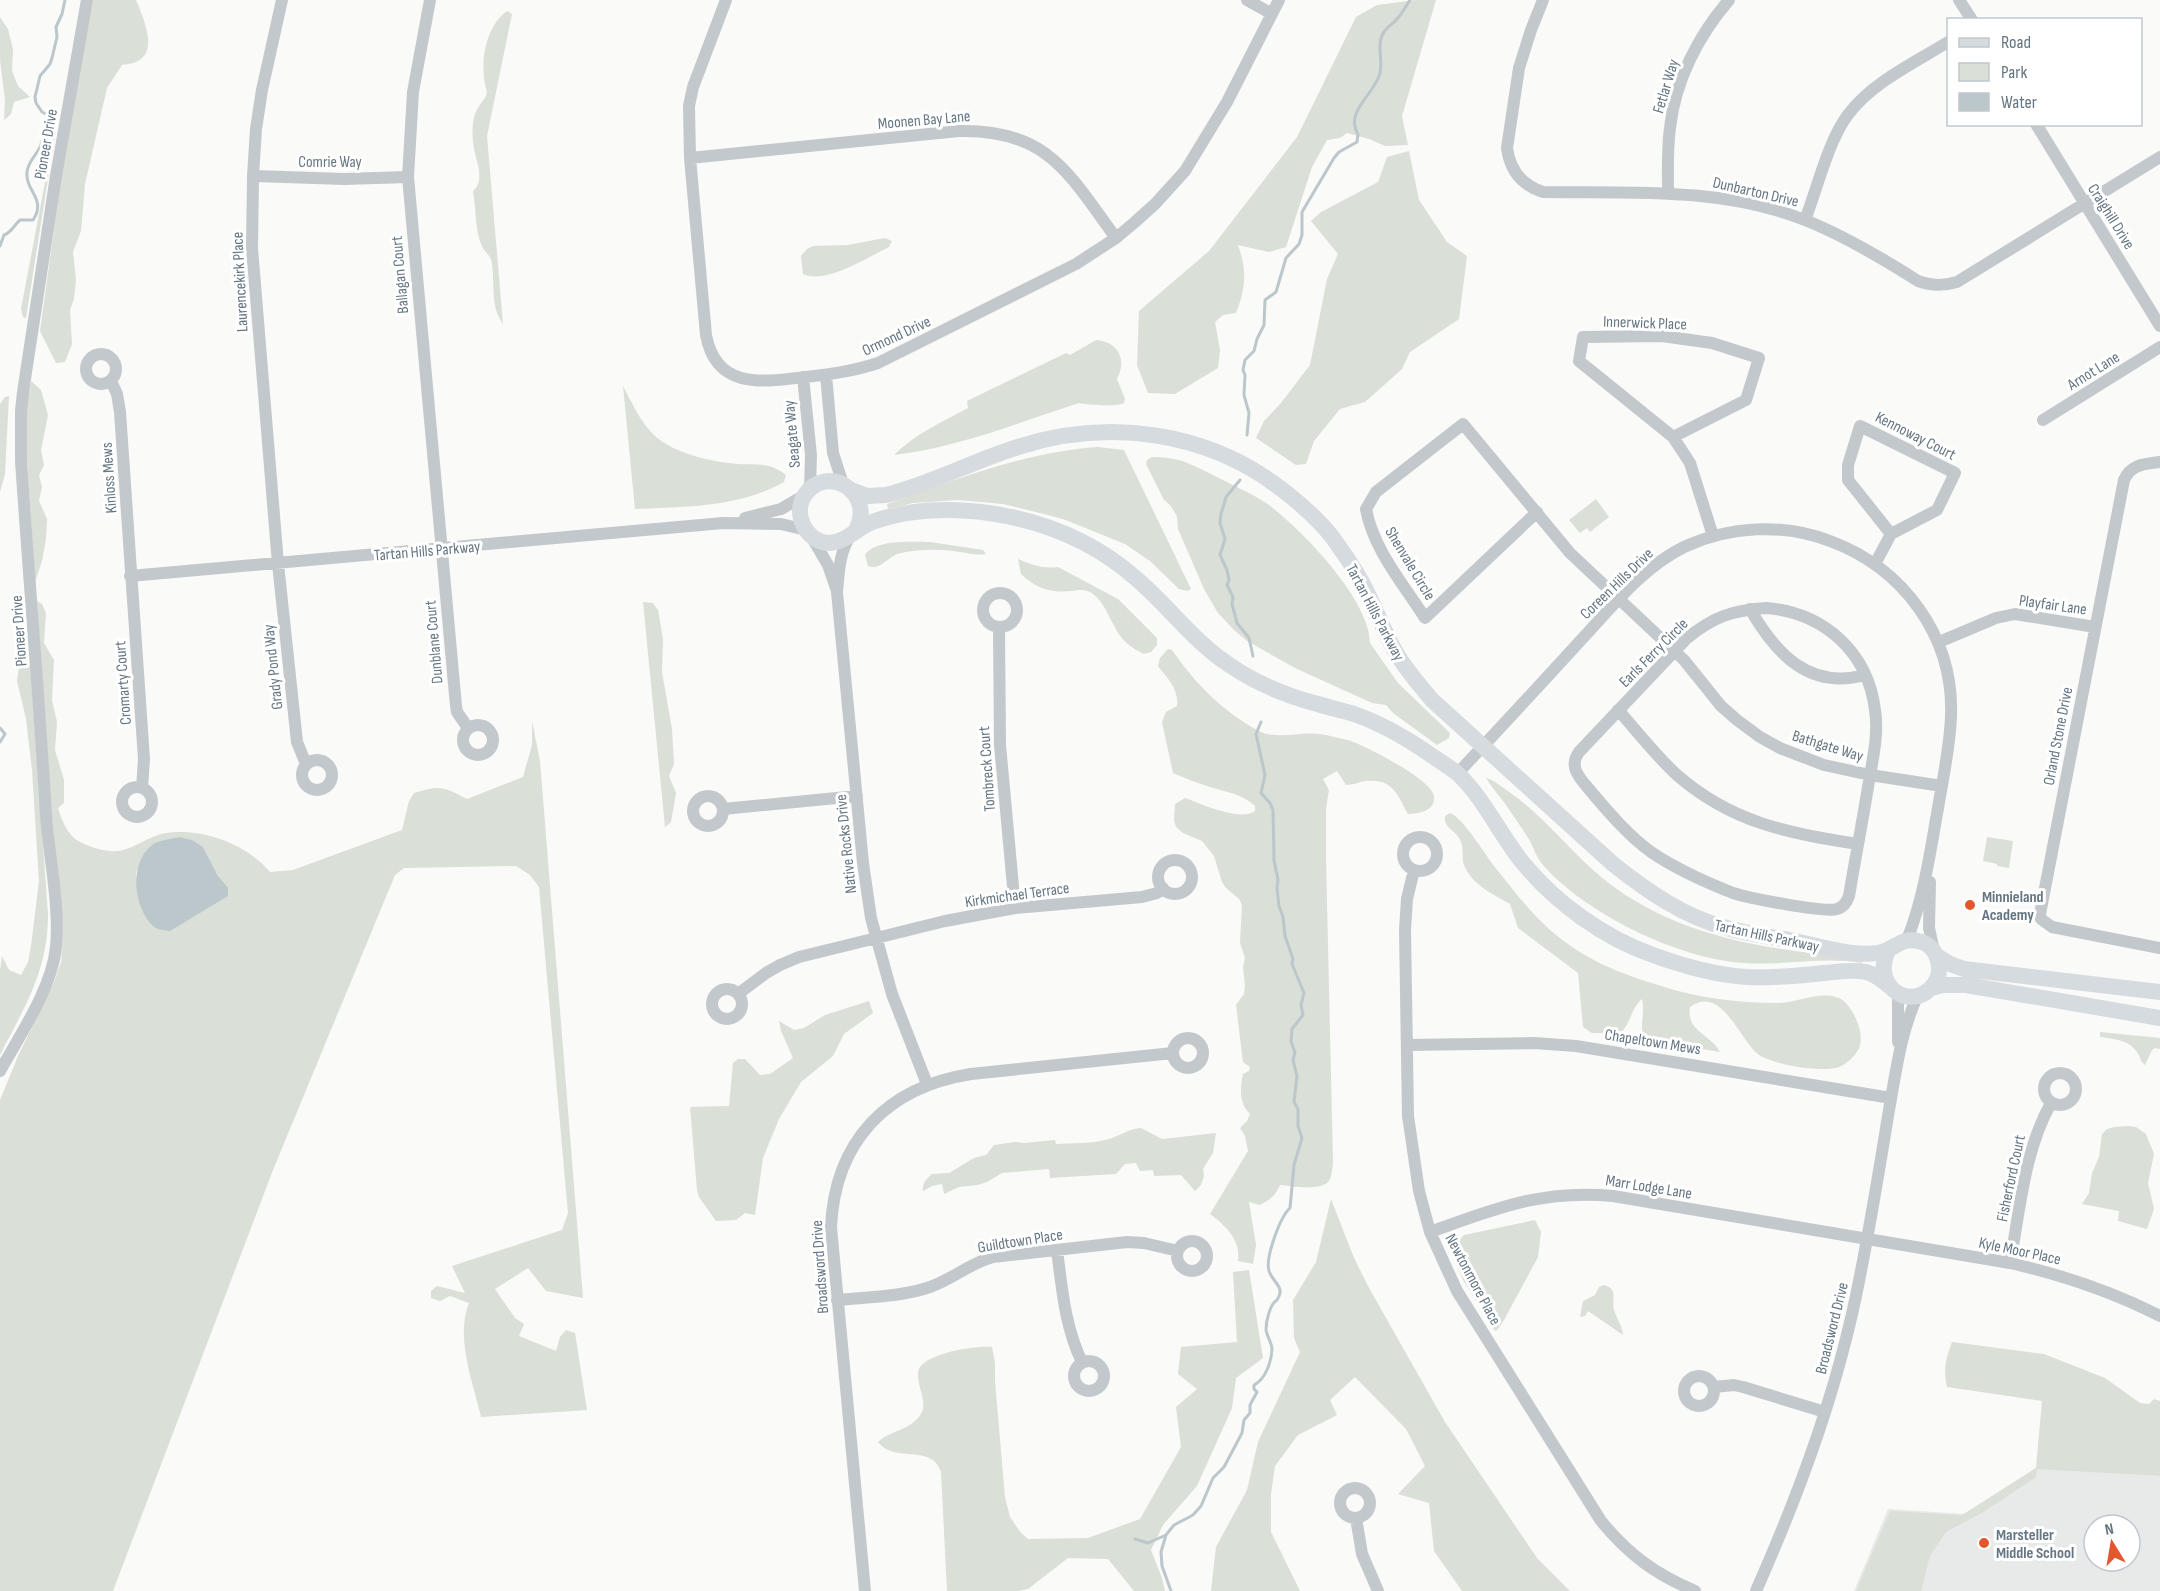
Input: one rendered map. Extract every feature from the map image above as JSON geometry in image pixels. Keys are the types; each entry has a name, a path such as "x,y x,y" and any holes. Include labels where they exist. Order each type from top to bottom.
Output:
{"street":[{"name":"Pioneer Drive","path":"0,1071 36,1004 49,975 56,948 56,919 21,461 21,411 56,176 87,0"},
{"name":"Laurencekirk Place","path":"278,564 252,248 253,176 261,100 282,0"},
{"name":"Ballagan Court","path":"430,0 413,92 408,177 441,549"},
{"name":"Ormond Drive","path":"726,0 693,87 688,124 706,334 709,349 724,369 747,380 763,382 861,369 897,355 1076,264 1116,238 1155,204 1185,171 1227,102 1279,0"},
{"path":"1246,0 1272,14"},
{"name":"Dunbarton Drive","path":"1543,0 1519,68 1507,144 1513,169 1524,182 1543,192 1668,193 1739,202 1776,210 1805,220 1870,252 1918,281 1933,285 1946,285 1957,282 2160,157"},
{"name":"Fetlar Way","path":"1668,193 1669,130 1677,91 1706,31 1729,0"},
{"path":"1959,0 1971,18"},
{"path":"1805,220 1832,147 1847,116 1878,86 1947,43"},
{"name":"Craighill Drive","path":"2038,126 2160,326"},
{"name":"Moonen Bay Lane","path":"690,158 959,131 992,132 1029,143 1053,159 1072,179 1116,238"},
{"name":"Comrie Way","path":"253,176 344,179 408,177"},
{"name":"Innerwick Place","path":"1673,436 1746,400 1759,358 1712,343 1662,336 1583,337 1579,361 1673,436 1690,463 1713,536"},
{"name":"Arnot Lane","path":"2043,420 2160,347"},
{"path":"826,375 833,453 847,487 859,502 861,509 859,523 853,532"},
{"name":"Seagate Way","path":"803,377 811,455 808,492"},
{"name":"Kinloss Mews","path":"111,381 117,394 120,412 130,576"},
{"name":"Shenvale Circle","path":"1536,512 1425,618 1386,557 1368,519 1366,509 1376,492 1463,424 1536,512 1570,553 1619,599"},
{"name":"Kennoway Court","path":"1860,426 1955,473 1937,510 1891,534 1848,480 1848,465 1860,426"},
{"name":"Tartan Hills Parkway","path":"723,523 781,509 826,482 847,487 867,496 886,495 1018,447 1087,433 1122,431 1177,439 1231,457 1283,490 1330,535 1364,587 1395,651 1432,700 1612,864 1641,887 1701,920 1727,928 1852,953 1878,953 1907,940"},
{"name":"Orland Stone Drive","path":"2160,462 2137,466 2131,469 2124,480 2040,914 2041,920 2052,927 2160,948"},
{"path":"808,492 800,513 808,533"},
{"name":"Tartan Hills Parkway","path":"130,576 723,523 781,524 828,543 840,541 853,532 893,516 954,510 1013,518 1064,533 1118,564 1141,582 1205,647 1232,667 1262,684 1370,721 1424,750 1457,774 1476,795 1510,846 1546,889 1570,908 1621,941 1650,954 1721,974 1771,978 1858,971 1873,974 1894,989 1909,996 1942,985 1966,986 2160,1018"},
{"name":"Coreen Hills Drive","path":"1457,774 1619,599 1660,562 1682,548 1713,536 1740,530 1768,529 1816,536 1847,547 1892,577 1926,619 1939,642 1949,683 1951,715 1942,786 1919,910 1907,940"},
{"name":"Native Rocks Drive","path":"837,592 842,555 846,542 853,532"},
{"name":"Native Rocks Drive","path":"808,533 828,565 837,592 863,863 876,938 892,994 927,1084"},
{"path":"1875,564 1891,534"},
{"name":"Dunblane Court","path":"441,549 456,706 457,712 468,728"},
{"name":"Grady Pond Way","path":"278,564 297,742 306,764"},
{"name":"Cromarty Court","path":"130,576 144,759 142,788"},
{"name":"Bathgate Way","path":"1619,599 1674,651 1720,706 1760,737 1780,748 1816,762 1870,775 1942,786"},
{"path":"1750,609 1770,642 1794,663 1820,676 1835,680 1848,680 1865,675"},
{"name":"Earls Ferry Circle","path":"1750,609 1785,610 1819,624 1849,646 1865,675 1873,696 1876,726 1870,775 1849,896 1839,909 1810,908 1736,894 1677,867 1652,853 1632,837 1611,816 1575,771 1573,765 1574,758 1618,710 1674,651 1703,625 1733,611 1750,609"},
{"name":"Playfair Lane","path":"1939,642 1996,618 2015,614 2095,627"},
{"name":"Tombreck Court","path":"999,627 1000,745 1015,908"},
{"path":"1618,710 1676,774 1715,803 1789,833 1858,844"},
{"path":"723,809 857,796"},
{"name":"Coreen Hills Drive","path":"1928,869 1931,890 1929,928 1936,954"},
{"name":"Newtonmore Place","path":"1414,870 1407,899 1405,930 1408,1116 1413,1162 1430,1232 1457,1291 1601,1521 1617,1540 1651,1569 1695,1591"},
{"name":"Kirkmichael Terrace","path":"738,994 766,973 799,957 945,921 1015,908 1142,897 1157,893 1163,888"},
{"path":"1907,940 1922,941 1950,964 1964,969 2160,992"},
{"path":"1890,949 1883,965 1884,975 1894,989"},
{"path":"1925,992 1939,972 1936,954"},
{"name":"Broadsword Drive","path":"1894,989 1899,1011 1898,1061"},
{"name":"Broadsword Drive","path":"1756,1591 1801,1486 1846,1342 1867,1239 1898,1061 1911,1013 1925,992"},
{"name":"Chapeltown Mews","path":"1407,1045 1534,1043 1576,1046 1891,1098"},
{"name":"Broadsword Drive","path":"865,1591 831,1227 835,1192 849,1153 878,1115 927,1084 971,1074 1173,1053"},
{"name":"Fisherford Court","path":"2010,1263 2032,1145 2051,1103"},
{"name":"Marr Lodge Lane","path":"1430,1232 1520,1201 1564,1194 1590,1194 1867,1239"},
{"name":"Kyle Moor Place","path":"1867,1239 2010,1263 2059,1275 2108,1292 2160,1316"},
{"name":"Guildtown Place","path":"837,1300 921,1290 982,1260 1127,1242 1144,1243 1178,1251"},
{"path":"1057,1250 1066,1317 1071,1339 1082,1362"},
{"path":"1714,1388 1734,1385 1825,1412"},
{"path":"1356,1518 1362,1554 1378,1591"}],"shaded area":[{"name":"Marsteller Middle School","path":"2036,1468 2160,1476 2160,1591 1854,1591 1888,1509 1967,1514"}],"green space":[{"path":"93,0 136,0 147,31 148,47 141,59 122,65 107,88 85,184 81,231 73,252 76,280 70,310 72,344 65,362 56,363 40,331 65,150"},
{"path":"1436,0 1402,116 1408,145 1385,146 1347,133 1340,138 1327,140 1312,167 1286,247 1269,252 1238,245 1244,271 1242,295 1236,313 1223,315 1215,322 1220,350 1218,368 1175,394 1148,393 1137,365 1139,311 1209,251 1297,137 1356,17 1377,5"},
{"path":"507,11 512,14 487,136 503,324 496,310 492,261 482,247 478,231 473,191 479,181 479,168 474,148 473,122 475,113 487,92 484,59 488,37 499,18"},
{"path":"0,17 8,29 13,49 12,71 18,86 30,97 14,102 11,114 4,120 5,100 0,60"},
{"path":"57,122 26,318 23,317 21,309 46,177 44,166"},
{"path":"1409,151 1419,200 1447,242 1467,256 1459,319 1410,352 1402,369 1365,402 1340,409 1314,441 1306,464 1296,465 1256,438 1264,421 1310,365 1327,279 1338,254 1311,221 1321,212 1378,182 1387,157"},
{"path":"885,238 892,241 889,247 846,268 823,276 803,274 801,256 813,246 848,245"},
{"path":"1096,340 1110,344 1119,353 1121,365 1117,379 1125,399 1124,403 1095,405 1079,403 965,440 894,455 920,435 968,408 967,401 1066,353 1070,355"},
{"path":"31,381 41,390 48,415 41,450 44,465 39,475 42,487 39,501 47,519 46,539 35,582 27,459 26,404"},
{"path":"623,386 650,431 671,447 709,460 768,466 786,475 784,482 731,501 693,506 635,509"},
{"path":"9,396 5,474 0,492 0,404 5,397"},
{"path":"1098,447 1124,450 1191,589 1188,591 1179,589 1150,561 1125,544 1063,519 1003,504 958,500 913,503 888,509 887,504 991,468 1044,455"},
{"path":"1152,457 1185,462 1247,492 1269,505 1299,531 1347,587 1367,626 1370,643 1398,683 1450,733 1449,738 1437,745 1393,713 1386,705 1372,703 1295,668 1247,641 1234,630 1218,613 1204,589 1178,529 1177,516 1164,500 1146,464 1147,460"},
{"path":"1596,499 1609,517 1590,532 1587,528 1580,533 1569,520"},
{"path":"895,542 930,542 983,550 986,554 940,550 914,551 896,554 881,565 868,566 865,555 877,546"},
{"path":"1018,559 1038,566 1058,567 1118,599 1157,638 1157,645 1151,652 1144,654 1135,649 1117,632 1104,606 1090,592 1044,589 1021,574"},
{"path":"37,601 42,604 46,613 44,643 54,660 52,700 57,722 55,750 64,780 64,803 58,808 63,823 72,836 101,850 119,851 166,833 194,833 223,840 236,846 249,853 270,872 293,870 402,830 409,801 414,793 441,788 467,799 523,777 532,745 532,721 540,761 583,1298 546,1291 528,1268 495,1289 515,1318 524,1324 519,1336 556,1351 560,1337 566,1330 575,1333 587,1410 481,1417 465,1345 465,1317 469,1303 450,1296 440,1301 431,1298 431,1291 437,1286 465,1293 452,1266 562,1230 568,1213 539,887 530,875 516,866 404,868 395,875 273,1170 113,1591 0,1591 0,1100 61,962 63,927 51,808","holes":["179,837 203,847 218,876 139,900 136,872 153,845"]},
{"path":"643,602 653,603 658,610 663,639 662,672 672,729 674,764 669,776 676,793 671,822 665,827"},
{"path":"1168,649 1172,650 1190,674 1220,705 1257,730 1272,735 1312,733 1351,741 1411,773 1430,789 1434,796 1430,808 1408,814 1393,789 1382,782 1365,781 1346,785 1337,771 1323,779 1329,790 1326,809 1326,858 1332,1171 1328,1182 1324,1185 1305,1187 1280,1185 1272,1197 1260,1205 1249,1202 1256,1245 1253,1264 1238,1261 1235,1240 1222,1223 1210,1214 1248,1151 1245,1136 1240,1128 1250,1114 1242,1100 1241,1090 1243,1074 1249,1071 1250,1067 1243,1062 1236,1005 1244,994 1245,985 1243,967 1245,958 1240,943 1242,905 1222,882 1214,856 1202,841 1183,833 1176,827 1174,820 1175,804 1185,798 1231,813 1248,814 1255,811 1255,806 1240,796 1173,773 1162,722 1166,712 1177,706 1177,700 1172,684 1158,666 1160,658"},
{"path":"26,662 30,665 48,914 47,934 44,953 33,988 0,1055 2,956 9,970 21,975 28,962 39,881 32,770 26,719 17,681 19,667"},
{"path":"1486,778 1498,784 1532,810 1593,870 1622,893 1653,911 1720,936 1790,950 1862,958 1862,963 1833,960 1759,964 1718,960 1691,953 1635,931 1583,900 1543,865 1523,830"},
{"path":"1450,813 1468,830 1535,916 1562,940 1588,957 1645,981 1704,997 1777,1003 1824,995 1839,998 1848,1006 1859,1026 1861,1039 1857,1052 1845,1064 1831,1069 1798,1067 1766,1059 1752,1048 1721,1008 1711,1003 1701,1002 1690,1007 1692,1022 1720,1052 1651,1040 1643,1036 1642,999 1621,1033 1592,1033 1583,1027 1578,973 1518,928 1510,904 1472,878 1464,865 1461,841 1446,824 1445,816"},
{"path":"1987,837 2013,841 2009,868 1983,861"},
{"path":"869,1001 873,1013 844,1034 833,1056 801,1082 779,1119 763,1158 755,1215 745,1213 736,1220 716,1221 699,1197 697,1190 690,1107 729,1106 733,1063 738,1059 745,1059 760,1075 770,1074 793,1058 779,1021 794,1030 804,1028 825,1015"},
{"path":"2100,1032 2160,1038 2160,1049 2152,1050 2145,1065 2130,1045 2100,1037"},
{"path":"2136,1127 2146,1134 2154,1154 2148,1183 2154,1209 2147,1229 2118,1221 2119,1211 2082,1204 2089,1193 2092,1173 2099,1157 2102,1134 2107,1129"},
{"path":"1141,1128 1162,1139 1216,1133 1213,1153 1203,1169 1204,1176 1201,1185 1195,1191 1181,1175 1154,1176 1153,1170 1140,1171 1136,1163 1125,1164 1116,1174 1050,1178 1049,1169 1002,1173 987,1182 959,1187 944,1194 942,1184 923,1191 925,1182 932,1174 949,1173 974,1158 986,1155 994,1145 1055,1140 1056,1144 1096,1142"},
{"path":"1331,1199 1354,1258 1369,1288 1445,1422 1537,1558 1570,1591 1462,1591 1434,1551 1429,1503 1398,1494 1425,1466 1406,1429 1355,1377 1330,1400 1337,1415 1298,1435 1275,1466 1271,1494 1271,1532 1300,1591 1211,1591 1216,1547 1247,1490 1258,1442 1300,1352 1294,1338 1293,1300 1316,1262"},
{"path":"1535,1220 1541,1232 1538,1257 1504,1320 1495,1331 1463,1280 1450,1249 1464,1235"},
{"path":"1249,1270 1263,1358 1236,1378 1232,1408 1197,1486 1163,1525 1151,1550 1165,1591 1134,1591 1108,1559 1068,1558 1028,1589 947,1591 941,1472 930,1458 894,1452 878,1442 911,1424 921,1414 923,1399 918,1373 921,1366 949,1352 992,1347 1005,1497 1010,1517 1028,1539 1088,1538 1140,1519 1181,1447 1176,1407 1197,1389 1178,1374 1181,1347 1237,1342 1233,1272"},
{"path":"1604,1285 1613,1292 1614,1310 1623,1335 1588,1311 1585,1316 1580,1317 1583,1301 1595,1295 1599,1287"},
{"path":"1952,1342 2044,1354 2105,1378 2140,1403 2149,1404 2154,1399 2160,1401 2160,1476 2037,1469 2036,1477 1985,1511 1946,1532 1930,1556 1921,1591 1856,1591 1890,1511 1962,1515 2036,1468 2042,1401 1947,1387 1946,1364"}],"water":[{"path":"179,837 192,840 203,847 218,876 228,888 228,896 170,931 161,930 146,918 141,907 136,885 137,873 140,862 152,845"}],"waterway":[{"path":"0,246 4,235 20,220 33,220 37,213 37,201 29,185 27,172 41,146 52,117 42,112 35,97 40,76 52,58 57,37 56,27 65,0"},
{"path":"1247,435 1249,413 1244,395 1243,370 1245,360 1254,351 1264,325 1265,300 1276,292 1286,258 1299,244 1302,235 1302,212 1334,158 1339,152 1357,142 1355,118 1380,73 1382,36 1385,30 1401,15 1410,0"},
{"path":"1240,480 1226,497 1221,514 1220,523 1225,539 1220,555 1227,570 1229,580 1227,585 1233,597 1232,604 1237,623 1249,638 1253,656"},
{"path":"1171,1591 1162,1566 1161,1552 1166,1535 1174,1525 1193,1515 1201,1506 1213,1478 1224,1467 1242,1433 1244,1420 1250,1413 1250,1405 1257,1392 1254,1385 1265,1374 1271,1358 1272,1348 1266,1330 1267,1322 1270,1309 1280,1292 1269,1271 1269,1257 1278,1228 1290,1208 1294,1165 1302,1138 1298,1126 1298,1109 1294,1102 1297,1076 1293,1060 1295,1053 1291,1041 1292,1029 1303,1015 1301,1005 1304,993 1292,964 1293,959 1285,936 1279,906 1278,880 1274,860 1273,810 1261,793 1265,775 1256,734 1261,722"},
{"path":"0,728 5,734 0,742"},
{"path":"1135,1539 1148,1543 1166,1535"}],"place":[{"name":"Minnieland Academy","path":"1970,905"},
{"name":"Marsteller Middle School","path":"1984,1543"}]}
